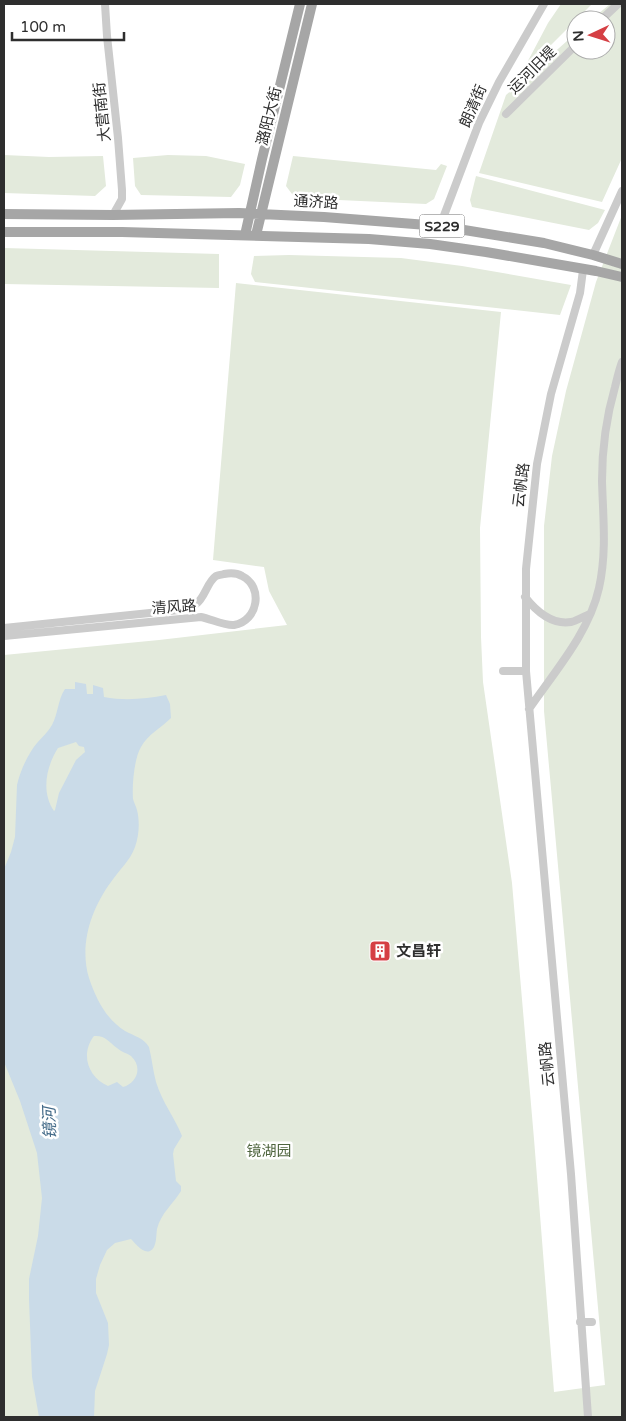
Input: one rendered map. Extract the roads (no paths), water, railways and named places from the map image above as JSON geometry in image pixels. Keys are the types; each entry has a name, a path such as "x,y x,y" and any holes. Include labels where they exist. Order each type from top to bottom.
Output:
{"main road":[{"name":"潞阳大街","path":"245,235 300,4"},
{"name":"潞阳大街","path":"256,235 312,4"},
{"name":"通济路","path":"4,214 262,214 440,226 544,243 620,264"},
{"path":"4,232 256,235"},
{"name":"S229","path":"256,235 337,237 430,244 486,252 618,276"}],"street":[{"name":"大营南街","path":"105,4 122,190 122,199 113,215"},
{"name":"朗清街","path":"440,226 479,123 499,82 544,4"},
{"name":"运河旧堤","path":"506,114 566,55"},
{"path":"593,255 622,191"},
{"name":"云帆路","path":"583,270 580,293 551,394 537,464 526,569 526,671 571,1174 588,1417"},
{"path":"529,709 577,640 590,614 599,589 604,555 602,480 604,438 609,409 622,362"},
{"name":"清风路","path":"4,628 190,608 202,599 216,576 229,573 242,576 252,584 256,598 254,612 246,620 236,624 226,625 201,617 4,636"},
{"path":"526,598 533,608 556,622 572,622 590,614"},
{"path":"504,671 526,671"},
{"path":"580,1322 592,1322"}],"water":[{"name":"镜河","path":"75,682 86,684 87,694 93,694 93,685 103,688 104,697 120,699 150,698 166,695 170,704 171,718 147,738 139,752 135,765 133,787 133,799 139,819 136,843 130,857 111,882 98,904 89,928 85,953 89,978 102,1008 118,1026 142,1039 149,1047 159,1089 182,1136 173,1154 176,1181 181,1186 181,1191 161,1218 155,1244 150,1251 147,1252 139,1248 131,1239 115,1243 107,1250 100,1265 96,1279 96,1293 108,1323 109,1345 95,1391 94,1417 39,1417 32,1377 29,1279 38,1236 42,1198 37,1153 20,1101 4,1062 4,869 15,837 17,785 22,768 34,747 52,725 65,689 75,689","holes":["76,742 79,746 84,747 85,752 76,760 59,793 54,811 47,796 46,788 50,763 58,748","94,1036 104,1038 135,1060 137,1074 132,1082 123,1087 117,1082 108,1086 95,1077 88,1064 87,1057 87,1050"]}],"place":[{"name":"文昌轩","path":"380,951"}],"park label":[{"name":"镜湖园","path":"269,1151"}]}
